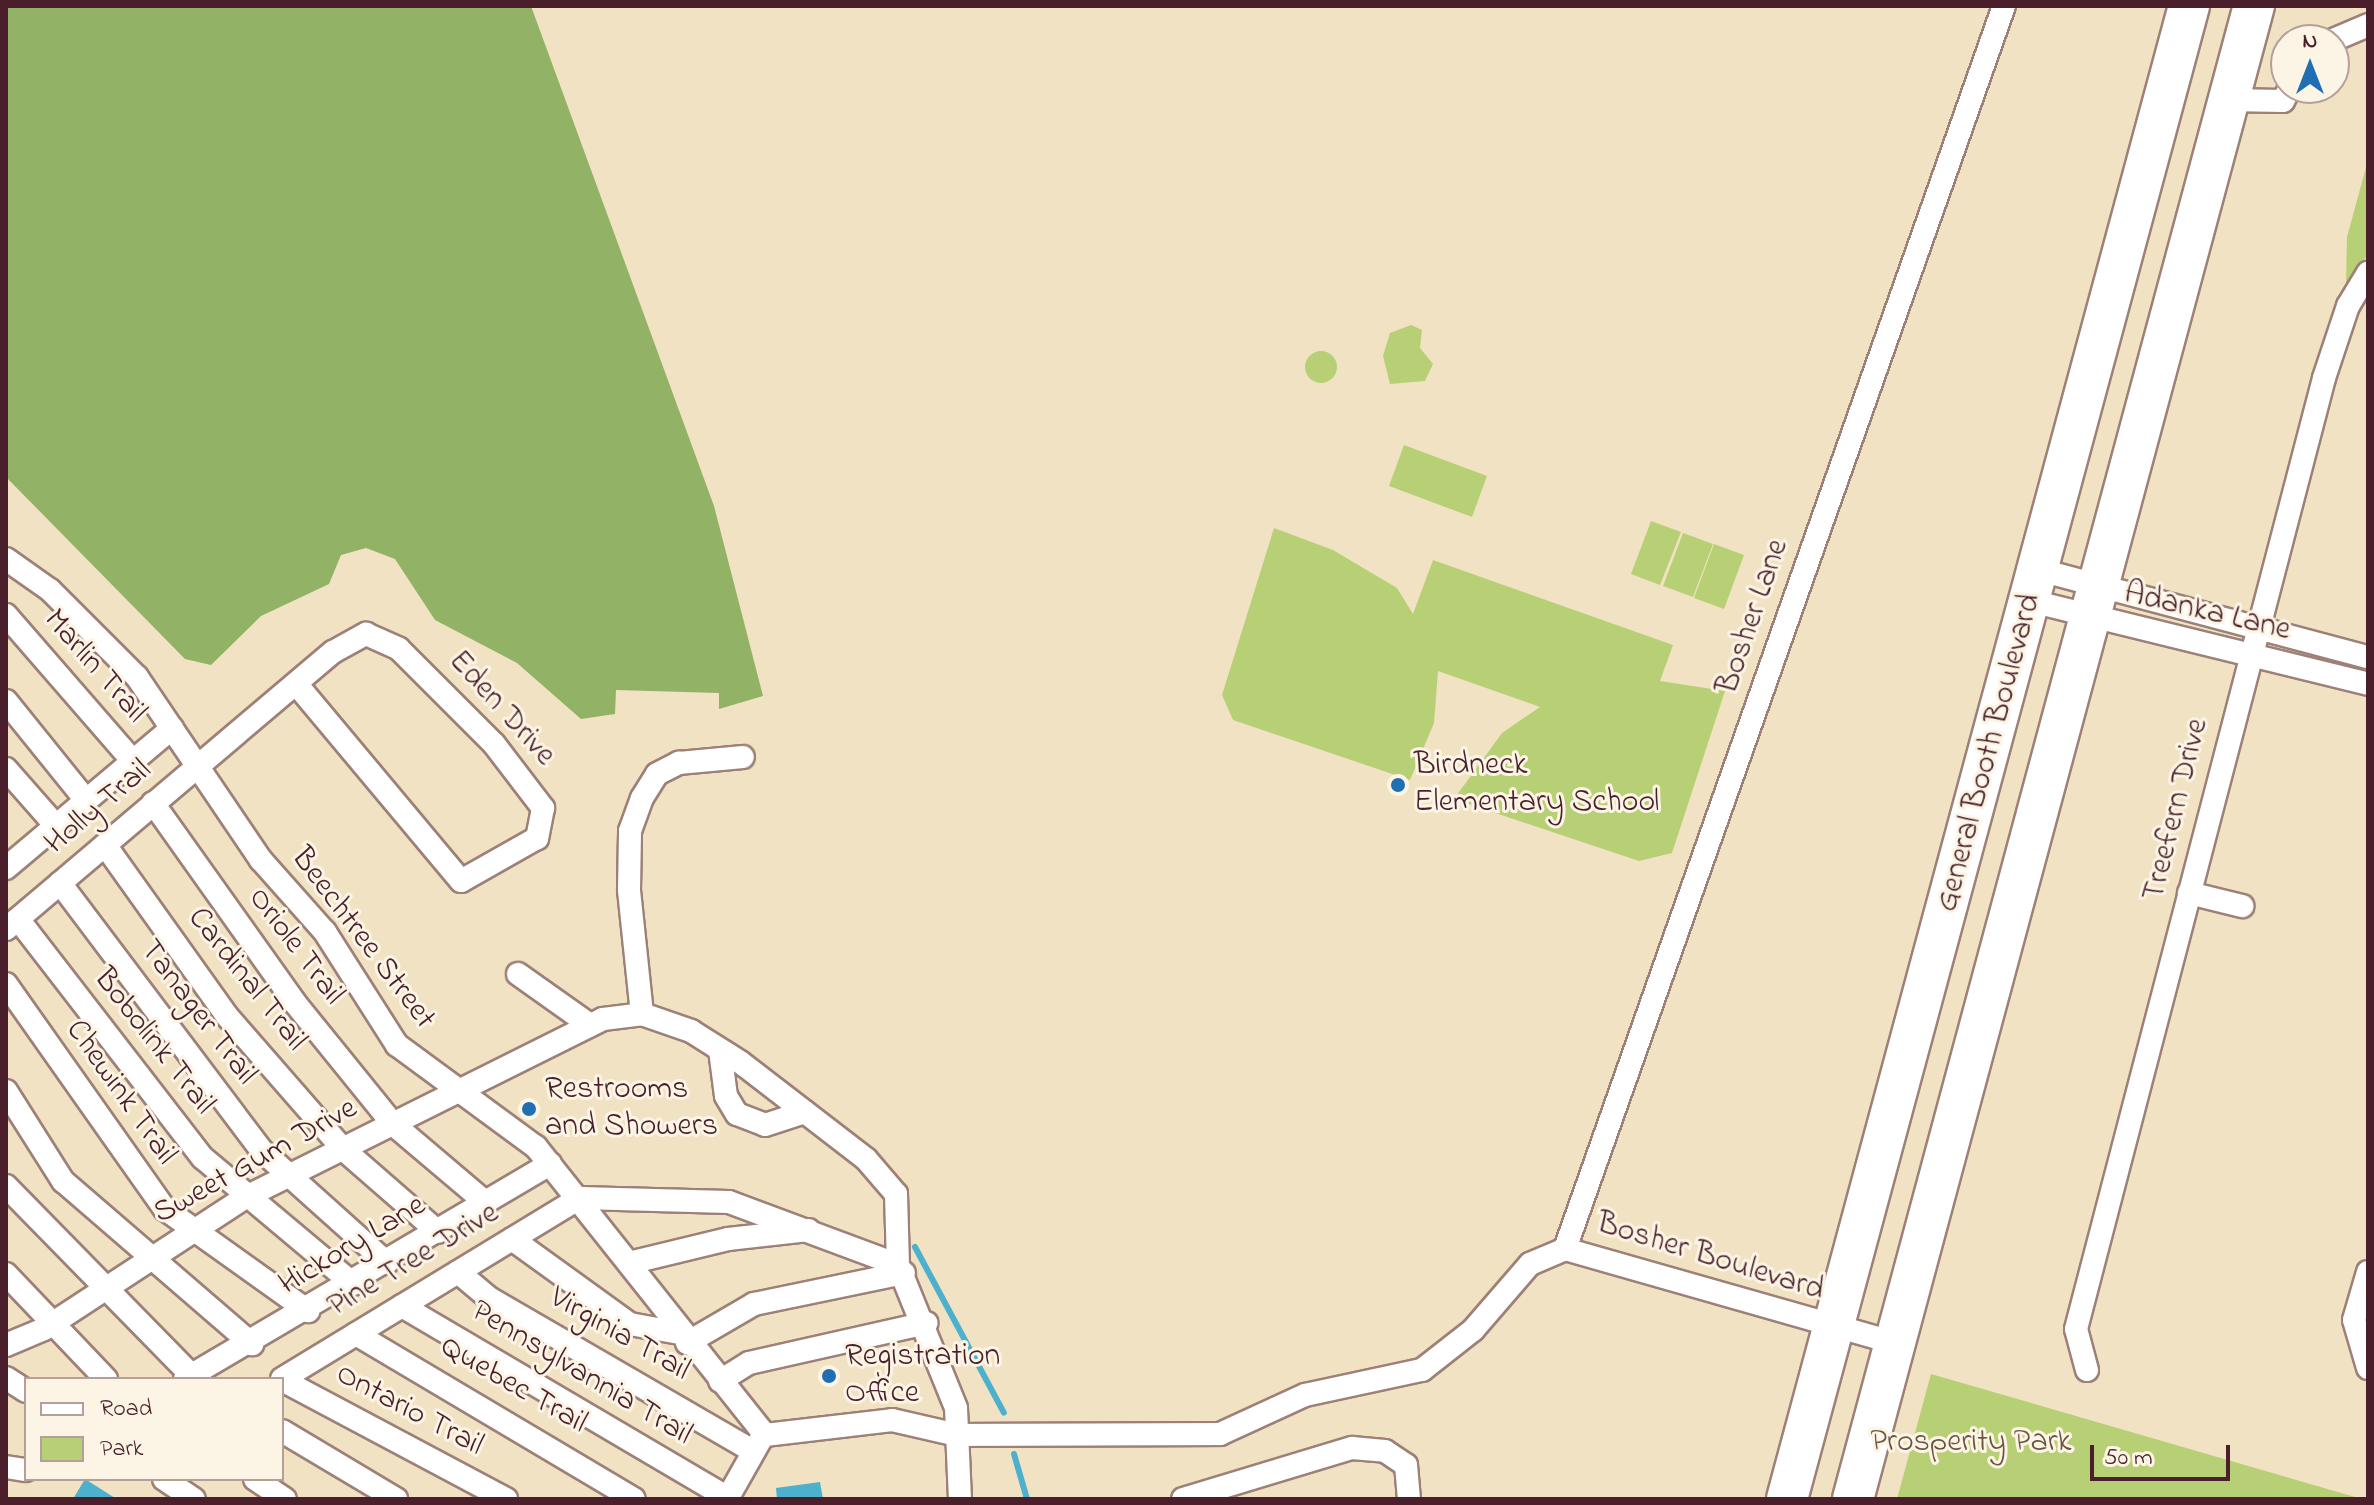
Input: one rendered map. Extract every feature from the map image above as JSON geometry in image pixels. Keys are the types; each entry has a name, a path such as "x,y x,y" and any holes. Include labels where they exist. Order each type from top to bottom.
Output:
{"highway":[{"name":"General Booth Boulevard","path":"1787,1499 1831,1328 2036,586 2189,6"},
{"name":"General Booth Boulevard","path":"1853,1499 2090,600 2254,6"}],"street":[{"name":"Bosher Lane","path":"1565,1249 2004,6"},
{"path":"2228,100 2270,101"},
{"name":"Treefern Drive","path":"2087,1370 2076,1329 2257,628 2338,330 2368,273"},
{"name":"Beechtree Street","path":"6,559 89,625 172,728 261,860 325,932 397,1045 550,1164 580,1198 683,1338 720,1381 758,1442"},
{"name":"Adanka Lane","path":"2036,586 2090,600 2250,656 2368,684"},
{"name":"Adanka Lane","path":"2036,586 2090,600 2257,628 2368,657"},
{"name":"Marlin Trail","path":"6,615 133,761"},
{"name":"Eden Drive","path":"197,766 348,640 380,637 446,692 534,792 543,808 537,838 461,881 297,685"},
{"path":"6,701 86,800"},
{"path":"7,866 172,728"},
{"path":"743,757 679,763 657,774 642,798 630,831 629,890 642,1014 720,1050 866,1159 896,1194 901,1269 927,1323 956,1408 960,1499"},
{"name":"Holly Trail","path":"12,924 197,766"},
{"path":"6,769 56,826"},
{"name":"Oriole Trail","path":"153,803 285,990 393,1124 486,1203"},
{"name":"Cardinal Trail","path":"105,845 227,1016 343,1149 438,1232"},
{"name":"Tanager Trail","path":"60,883 174,1040 290,1176 387,1263"},
{"path":"2189,893 2242,906"},
{"name":"Bobolink Trail","path":"12,924 203,1158 244,1198 353,1284"},
{"path":"518,974 590,1025"},
{"name":"Chewink Trail","path":"6,984 126,1161 165,1209 308,1311"},
{"name":"Sweet Gum Drive","path":"6,1345 53,1323 244,1198 590,1025 642,1014"},
{"path":"720,1050 726,1096 737,1114 765,1125 805,1112"},
{"path":"6,1091 63,1181 252,1344"},
{"name":"Hickory Lane","path":"189,1377 308,1311 550,1164"},
{"path":"6,1186 189,1377"},
{"path":"580,1198 729,1202 818,1229 901,1269"},
{"name":"Pine Tree Drive","path":"284,1379 580,1198"},
{"path":"629,1263 728,1239 818,1229"},
{"path":"512,1239 630,1324 683,1338 754,1304 901,1269"},
{"name":"Bosher Boulevard","path":"957,1435 1220,1434 1305,1395 1422,1370 1473,1330 1530,1264 1565,1249 1831,1328 1894,1343"},
{"name":"Virginia Trail","path":"458,1272 489,1298 758,1442"},
{"path":"2368,1272 2354,1320 2368,1368"},
{"path":"6,1274 104,1377"},
{"name":"Pennsylvannia Trail","path":"402,1306 727,1499"},
{"path":"720,1381 749,1363 927,1323"},
{"name":"Quebec Trail","path":"356,1334 634,1499"},
{"path":"6,1378 24,1390"},
{"name":"Ontario Trail","path":"284,1381 506,1499"},
{"path":"727,1499 758,1442 892,1420 957,1435"},
{"path":"284,1432 396,1499"},
{"path":"1183,1499 1352,1448 1385,1451 1406,1465 1409,1499"},
{"path":"258,1481 285,1499"},
{"path":"170,1486 194,1499"}],"green space":[{"path":"6,6 531,6 714,506 763,696 719,709 719,693 616,690 615,714 581,719 517,663 435,620 395,559 366,548 341,555 329,584 261,616 211,665 185,659 6,477"},
{"path":"2368,160 2368,254 2346,286 2347,237"},
{"path":"1411,325 1422,330 1420,348 1433,364 1425,381 1390,384 1383,356 1390,333"},
{"path":"1321,351 1333,355 1337,367 1333,379 1321,383 1309,379 1305,367 1309,355"},
{"path":"1404,445 1487,476 1472,517 1389,486"},
{"path":"1651,521 1681,532 1660,585 1631,574"},
{"path":"1274,528 1333,550 1397,588 1413,614 1433,560 1673,645 1660,681 1725,691 1672,853 1639,861 1454,799 1502,733 1540,707 1438,671 1434,723 1410,780 1233,720 1222,695"},
{"path":"1683,533 1713,544 1693,597 1663,586"},
{"path":"1714,544 1744,555 1724,609 1694,598"},
{"name":"Prosperity Park","path":"1931,1374 2362,1499 1897,1499"}],"water":[{"path":"84,1481 115,1498 114,1499 73,1499"},
{"path":"820,1482 823,1499 777,1499 776,1488"}],"waterway":[{"path":"915,1247 1004,1413"},
{"path":"1014,1454 1027,1499"}],"place":[{"name":"Birdneck Elementary School","path":"1398,785"},
{"name":"Restrooms and Showers","path":"529,1109"},
{"name":"Registration Office","path":"829,1376"}]}
